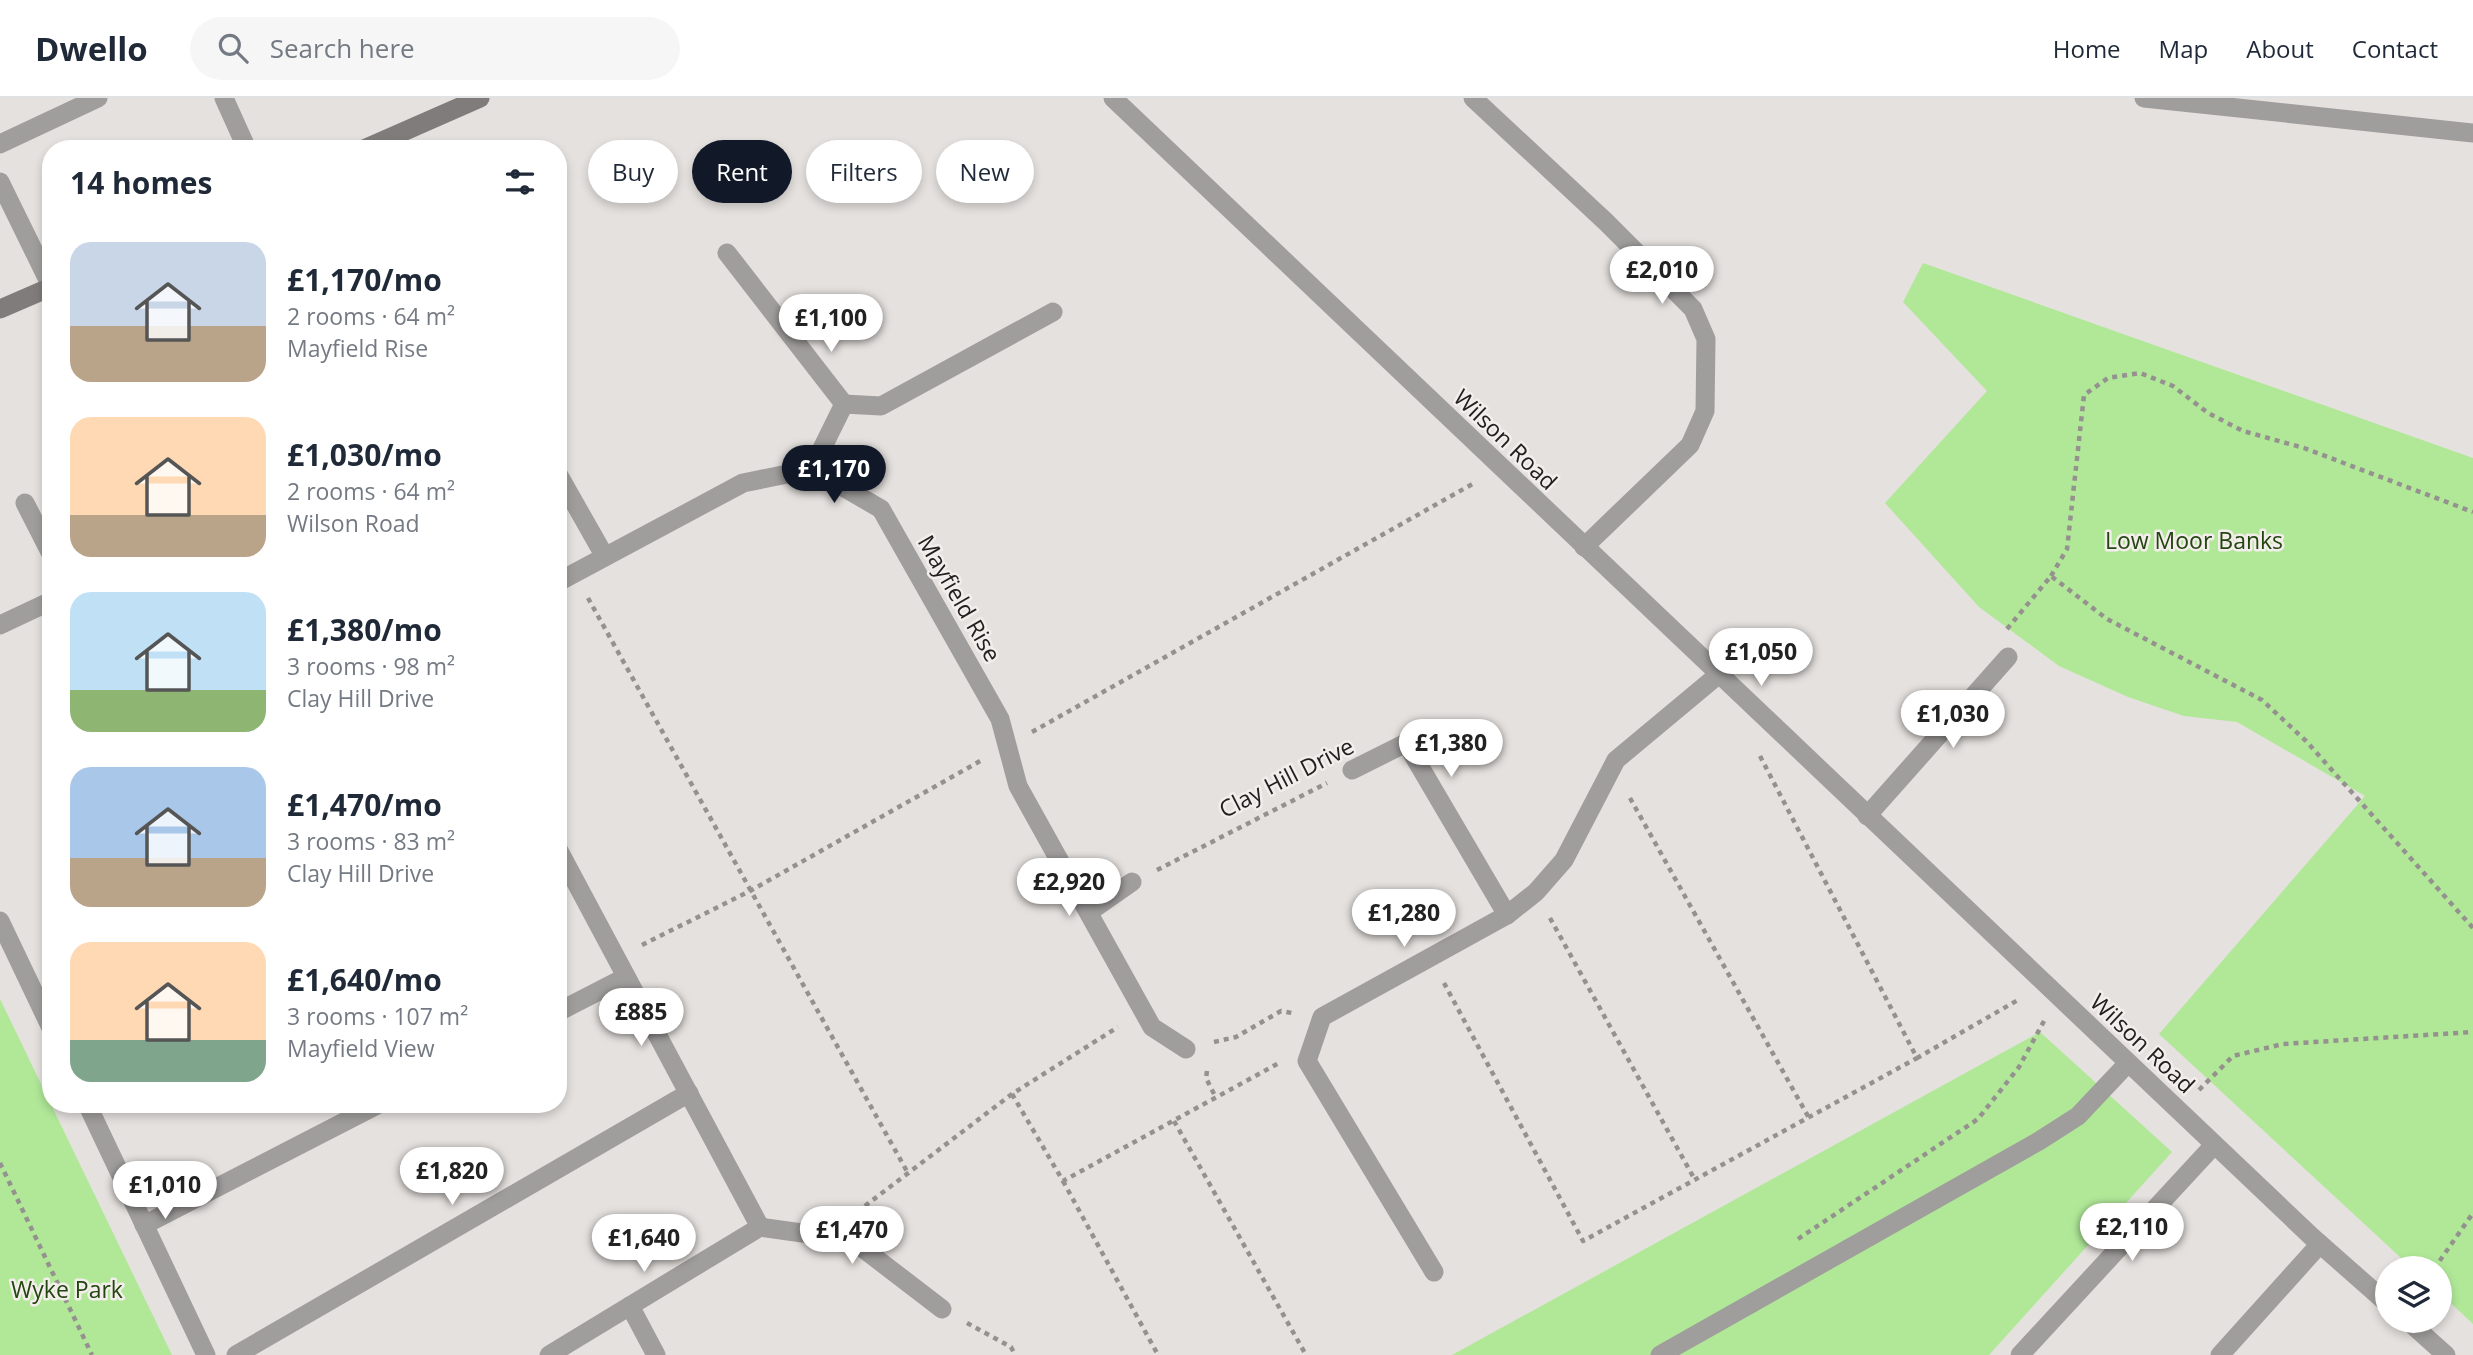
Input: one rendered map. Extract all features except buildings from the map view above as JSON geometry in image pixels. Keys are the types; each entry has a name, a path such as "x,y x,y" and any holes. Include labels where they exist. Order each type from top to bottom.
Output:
{"main road":[{"path":"384,140 480,98"},
{"path":"0,309 42,290"}],"street":[{"path":"224,98 243,140"},
{"name":"Wilson Road","path":"1113,98 1718,675 2320,1244 2375,1292"},
{"path":"1473,98 1606,222 1693,309 1706,339 1705,411 1690,445 1584,547"},
{"path":"2144,98 2473,133"},
{"path":"0,145 92,99"},
{"path":"0,182 42,268"},
{"path":"727,253 844,404 881,406 1053,312"},
{"path":"567,577 604,555 743,483 812,470 844,404"},
{"name":"Mayfield Rise","path":"812,470 881,509 1000,719 1007,746"},
{"path":"567,490 604,555"},
{"path":"26,503 42,536"},
{"path":"0,625 42,605"},
{"path":"1867,816 2008,657"},
{"path":"1434,1272 1307,1061 1322,1017 1507,915 1536,892 1564,860 1612,766 1657,723 1718,675"},
{"name":"Clay Hill Drive","path":"1352,770 1406,743 1507,915"},
{"path":"1007,746 1018,786 1152,1027 1186,1049"},
{"path":"567,866 760,1227"},
{"path":"1089,912 1132,882"},
{"path":"0,921 42,1009"},
{"path":"567,1007 626,977"},
{"path":"1660,1355 2039,1140 2078,1115 2128,1063"},
{"path":"236,1355 689,1093"},
{"path":"91,1113 206,1355"},
{"path":"144,1225 362,1113"},
{"path":"2020,1355 2214,1144"},
{"path":"549,1355 760,1227 852,1240 942,1309"},
{"path":"2220,1355 2320,1244"},
{"path":"630,1306 656,1355"},
{"path":"2421,1333 2446,1355"}],"path":[{"path":"2008,657 2006,630 2052,576 2067,549 2084,395 2108,378 2140,373 2173,386 2208,413 2243,430 2304,447 2473,512"},
{"path":"616,957 750,891 1501,468"},
{"path":"2052,576 2107,619 2262,700 2306,741 2473,928"},
{"path":"567,580 750,891 909,1175"},
{"path":"1756,749 1917,1058"},
{"path":"1612,766 1809,1118"},
{"name":"Clay Hill Drive","path":"1132,882 1352,770"},
{"path":"1536,892 1695,1180"},
{"path":"1430,957 1583,1241 1917,1058 2051,990"},
{"path":"1796,1241 1978,1119 2018,1067 2051,990"},
{"path":"852,1240 856,1213 1012,1094 1144,1011"},
{"path":"1186,1049 1236,1037 1281,1011 1322,1017"},
{"path":"2178,1110 2233,1056 2283,1044 2473,1031"},
{"path":"1063,1181 1313,1044"},
{"path":"1012,1094 1158,1355"},
{"path":"1174,1121 1306,1355"},
{"path":"0,1163 92,1355"},
{"path":"2443,1256 2473,1213"},
{"path":"942,1309 1011,1348 1015,1355"}],"green space":[{"name":"Low Moor Banks","path":"1923,263 2473,458 2473,1324 2452,1304 2452,1256 2399,1256 2159,1034 2365,796 2237,722 2184,716 2128,697 2059,666 1979,607 1885,503 1987,391 1903,302"},
{"name":"Wyke Park","path":"0,999 42,1086 42,1113 55,1113 172,1355 0,1355"},
{"path":"2040,1032 2172,1152 1989,1355 1452,1355"}]}
